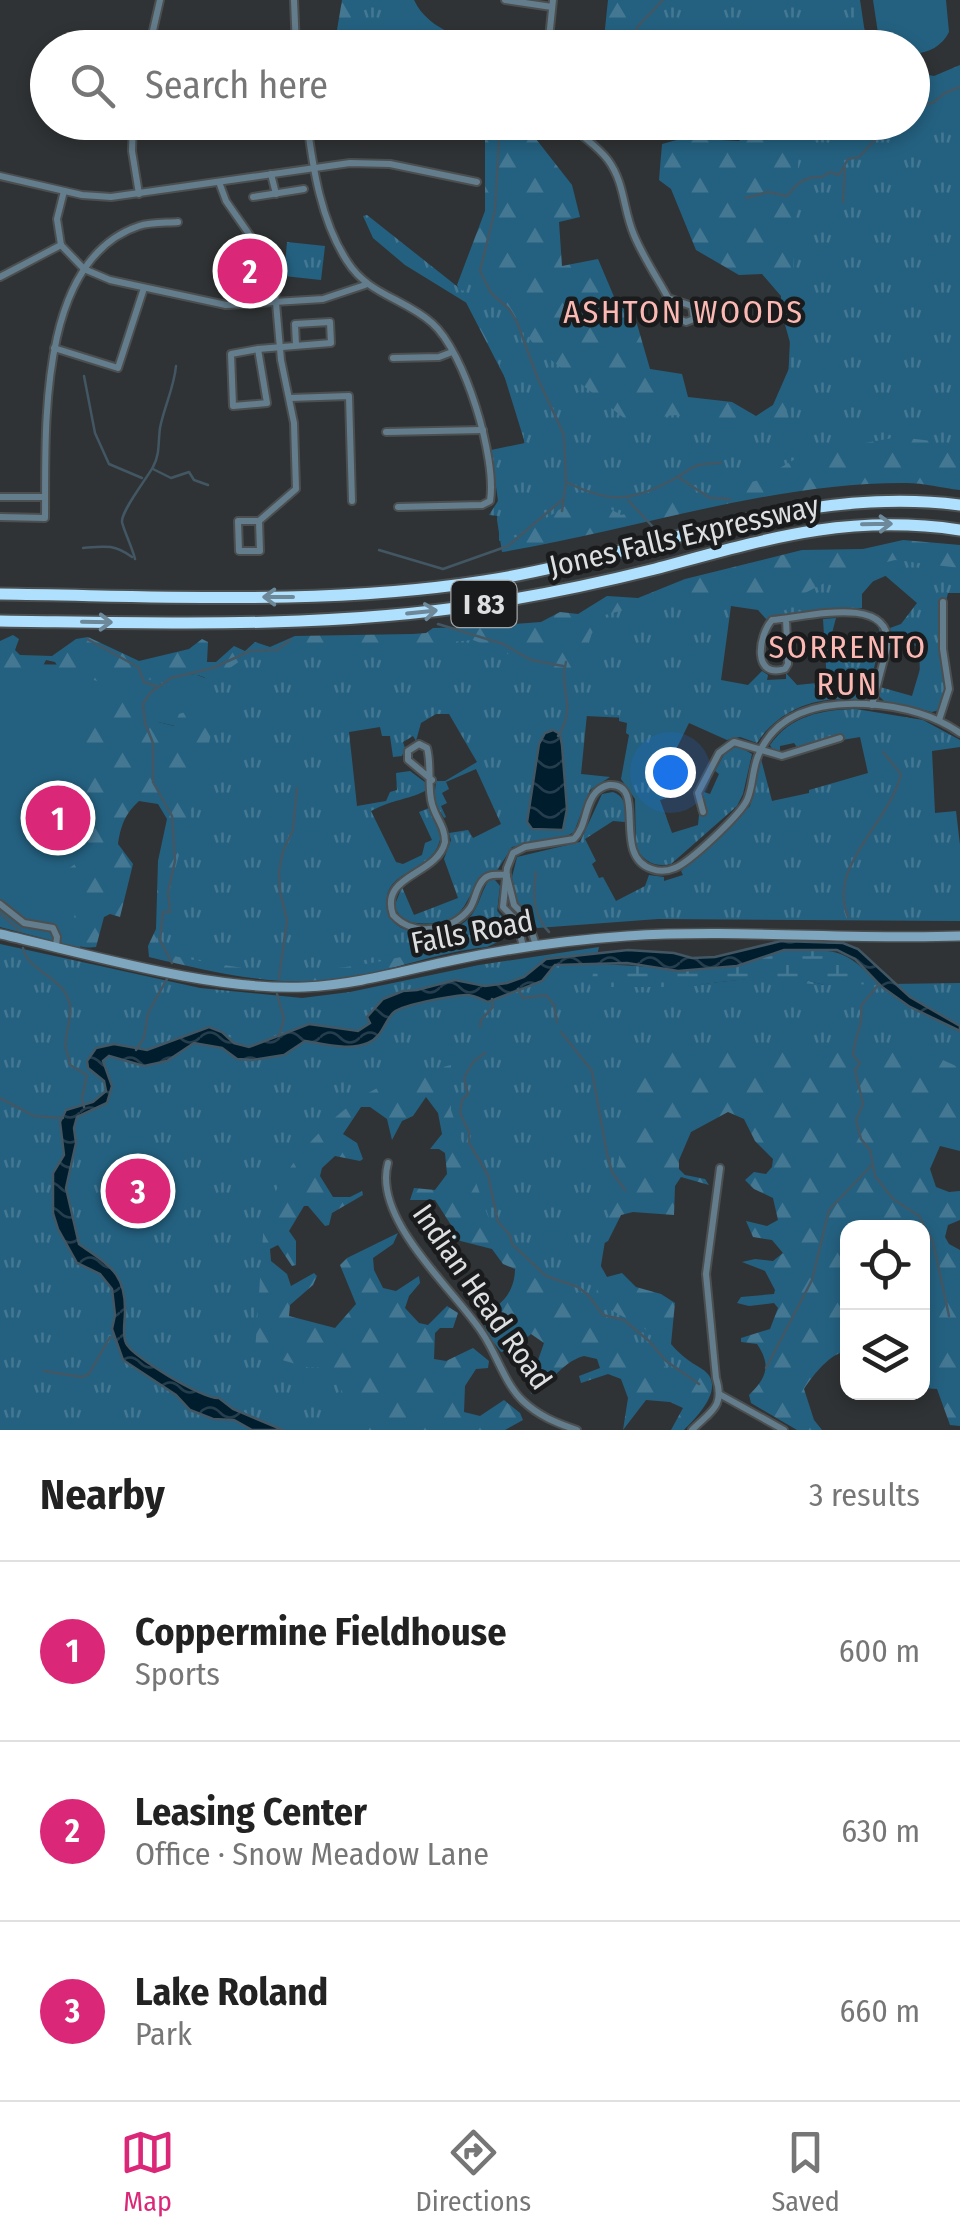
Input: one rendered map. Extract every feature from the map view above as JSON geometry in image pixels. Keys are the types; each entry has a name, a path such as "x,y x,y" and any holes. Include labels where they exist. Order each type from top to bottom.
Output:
{"highway":[{"name":"Jones Falls Expressway","path":"0,594 296,597 406,591 562,568 811,506 894,499 960,505"},
{"name":"Jones Falls Expressway","path":"0,621 256,624 371,618 449,610 565,590 814,529 894,524 960,530"}],"main road":[{"name":"Falls Road","path":"0,934 227,982 302,987 348,982 523,947 628,936 960,936"}],"street":[{"path":"154,30 160,0"},
{"path":"294,0 295,30"},
{"path":"506,0 552,4 550,30"},
{"path":"132,140 139,194"},
{"path":"309,140 313,168 338,246 366,285 432,322 452,352 483,430 490,501 482,505 398,507"},
{"path":"588,140 614,170 632,232 671,299"},
{"path":"0,176 97,197 350,164 390,164 476,182"},
{"path":"271,174 276,194"},
{"path":"218,182 226,201 265,256 274,280 290,398 296,489 260,521 238,521 239,551 260,551 260,521"},
{"path":"253,197 304,189"},
{"path":"64,191 56,219 61,245 84,269 144,288 226,305 336,296 366,285"},
{"path":"0,518 45,518 47,388 54,348 84,269 97,253 131,230 178,222"},
{"path":"0,277 61,245"},
{"path":"54,348 118,368 144,288"},
{"path":"258,349 267,404 234,406 231,354 258,349 280,345 331,343 330,322 295,324 296,344"},
{"path":"392,358 439,357 452,352"},
{"path":"290,398 349,396 352,501"},
{"path":"386,432 483,430"},
{"path":"0,497 46,497"},
{"path":"939,720 949,688 942,649 943,602"},
{"path":"786,619 788,664 785,669 772,672 760,660 766,626 772,620 865,612 881,621 888,644 872,705"},
{"path":"523,947 517,921 503,907 510,860 519,849 574,840 582,829 593,795 603,787 622,788 628,797 630,844 636,858 651,869 664,871 676,868 744,804 760,750 782,724 802,712 838,704 872,705 939,720 960,733"},
{"path":"703,812 698,793 724,748 740,742 782,756 840,738"},
{"path":"432,780 408,760 408,752 419,744 427,748 432,780 431,801 444,828 444,850 432,864 396,886 390,903 394,915 411,928 446,926 468,911 482,880 507,876"},
{"path":"507,876 514,905 527,918 536,945"},
{"path":"0,904 24,923 53,928 56,946"},
{"name":"Indian Head Road","path":"388,1163 385,1183 402,1230 466,1310 518,1397 544,1417 577,1430"},
{"path":"692,1430 717,1405 721,1394 714,1363 706,1274 720,1168"},
{"path":"721,1394 784,1430"}],"green space":[{"path":"342,0 414,0 429,20 446,30 337,30"},
{"path":"349,0 403,0 434,30 353,30"},
{"path":"608,0 860,0 864,30 605,30"},
{"path":"646,0 853,0 857,30 643,30"},
{"path":"873,0 946,0 949,32 930,49 930,30 878,30"},
{"path":"960,65 960,490 906,483 805,490 502,552 497,520 500,456 525,447 519,405 457,285 485,211 485,140 537,140 572,185 580,217 559,222 562,266 598,259 615,299 637,324 650,369 682,374 688,397 732,402 756,416 773,405 794,357 781,296 762,274 739,275 696,250 671,189 659,180 662,144 677,140 930,140 930,75"},
{"path":"930,100 960,102 960,455 932,441 898,437 804,454 759,480 621,515 584,494 517,537 499,541 499,516 489,515 498,501 491,450 525,443 504,375 470,305 405,265 373,238 363,216 367,215 463,291 481,267 536,348 630,423 673,415 786,426 799,140 930,140"},
{"path":"287,242 325,246 321,280 284,276"},
{"path":"903,540 960,545 960,587 953,586 940,598 920,678 918,602 892,573 867,584 731,605 658,678 218,685 201,676 188,675 123,687 90,679 69,684 55,662 46,660 35,681 0,683 0,641 13,635 19,639 15,650 20,655 52,656 76,639 88,637 139,661 189,649 202,639 208,642 207,662 216,662 234,646 245,651 255,642 270,647 295,636 413,634 491,622 541,622 560,612 578,614 607,596 638,598 685,579 802,550 863,549"},
{"path":"895,560 960,568 960,593 948,593 946,601 939,601 938,645 945,692 939,710 932,712 884,701 879,696 880,687 912,696 926,649 893,639 890,628 901,624 917,603 881,572 862,594 862,608 766,619 758,610 731,606 721,680 748,685 762,671 768,675 767,680 786,679 786,673 797,685 827,682 823,619 836,618 828,648 873,661 881,637 877,622 883,634 874,668 877,669 872,690 865,699 827,700 804,706 773,724 757,743 740,737 727,740 689,723 662,778 689,791 660,800 672,833 698,825 699,815 706,813 702,796 704,792 710,794 719,774 715,771 726,751 738,746 752,754 737,806 671,864 650,862 636,847 635,799 621,779 629,735 627,723 619,721 619,715 587,714 581,774 610,777 590,790 574,832 512,847 496,872 479,881 458,914 449,920 423,924 403,920 394,907 402,887 414,915 458,898 444,859 451,840 449,833 468,830 473,838 501,824 476,769 446,782 449,789 442,793 447,803 441,806 444,818 434,801 436,781 445,781 477,762 449,714 436,714 421,723 416,741 413,736 403,742 402,756 393,757 390,736 382,736 380,727 349,732 357,806 386,801 390,792 397,790 396,773 410,771 426,783 425,791 371,811 396,862 403,864 422,855 425,843 432,840 419,812 429,808 441,835 431,857 390,888 388,912 403,929 443,931 466,921 489,880 495,880 500,886 496,921 511,922 513,932 368,964 310,971 250,969 153,952 215,720 189,682 146,687 146,680 155,679 155,666 213,680 247,656 473,640 553,672 572,672 601,616 666,599 805,593 844,573"},
{"path":"0,664 107,665 178,679 195,674 218,684 565,682 627,718 459,710 175,726 158,722 146,710 80,948 0,927"},
{"path":"118,699 160,710 158,722 174,726 179,714 201,707 222,714 348,732 353,817 389,924 432,934 467,923 495,908 512,930 487,947 360,976 317,981 244,977 149,957 148,946 156,929 158,861 167,819 158,804 139,801 124,820 118,844 133,864 120,917 104,917 96,947 83,947 72,934 84,882 80,873 68,869 89,854 77,708"},
{"path":"856,709 923,720 960,740 960,747 932,751 935,813 956,811 960,921 658,919 537,928 531,915 517,904 512,877 517,857 580,842 602,794 613,792 621,797 625,822 613,821 585,839 599,878 603,877 616,901 645,886 649,875 664,877 664,881 683,875 681,871 750,806 761,759 772,801 868,773 860,737 842,740 836,735 797,747 794,743 780,746 780,752 770,745 788,727 808,716"},
{"path":"0,944 200,988 302,998 599,947 590,987 687,987 758,978 821,985 960,983 960,1068 892,1036 888,1055 638,1044 595,1301 661,1338 693,1373 686,1388 648,1349 564,1301 510,1258 487,1214 451,1110 451,1065 379,1087 337,1116 292,1165 264,1221 255,1352 306,1367 330,1368 362,1430 0,1430"},
{"path":"784,950 839,954 858,964 882,987 859,999 820,984 786,978 710,983 70,1161 566,963 702,968"},
{"path":"784,975 960,1031 960,1151 940,1146 930,1169 936,1187 960,1191 960,1220 948,1225 945,1237 960,1250 960,1426 950,1425 937,1389 930,1388 930,1220 840,1220 840,1354 829,1360 804,1389 814,1420 822,1430 797,1430 751,1403 749,1395 760,1383 766,1365 757,1344 741,1342 741,1338 770,1329 778,1308 774,1303 737,1303 741,1297 774,1294 775,1290 765,1271 742,1262 773,1261 783,1253 772,1240 753,1237 746,1221 767,1226 778,1220 773,1198 745,1180 754,1172 766,1174 773,1159 755,1141 744,1119 728,1112 691,1132 679,1160 679,1169 685,1175 705,1179 709,1185 681,1177 675,1186 674,1215 621,1215 608,1241 592,1250 607,1277 622,1273 636,1287 661,1294 675,1303 671,1344 709,1376 712,1384 708,1401 684,1430 671,1430 683,1408 670,1402 646,1400 623,1430 628,1398 621,1379 608,1374 581,1383 579,1376 600,1368 597,1359 584,1356 531,1394 525,1366 537,1363 544,1343 531,1334 513,1350 501,1352 488,1335 480,1313 505,1298 515,1269 503,1264 492,1249 449,1238 439,1246 432,1244 436,1237 448,1237 451,1225 435,1200 410,1200 414,1188 435,1190 447,1174 445,1153 430,1149 442,1134 438,1113 426,1097 413,1116 402,1121 392,1140 387,1119 370,1107 361,1107 343,1134 357,1143 363,1159 335,1156 322,1168 320,1176 333,1197 350,1197 362,1191 363,1195 332,1213 329,1225 325,1226 304,1206 289,1231 296,1241 296,1265 292,1266 278,1245 270,1249 271,1261 287,1274 291,1286 314,1273 317,1276 313,1285 290,1305 289,1316 335,1328 356,1304 340,1265 398,1233 393,1244 373,1258 383,1288 396,1291 419,1276 420,1283 405,1308 419,1323 428,1325 447,1306 458,1313 453,1328 440,1328 435,1333 434,1359 446,1361 473,1348 489,1361 488,1368 476,1369 465,1386 464,1412 480,1416 504,1400 523,1420 505,1430 283,1430 127,1134 710,983"}],"water":[{"path":"553,730 560,734 562,745 567,809 563,830 532,829 527,822 539,744 545,733"},
{"path":"781,941 843,943 858,949 910,997 960,1026 960,1031 910,1007 882,987 855,959 837,950 784,950 737,966 678,971 627,963 555,965 542,981 488,1002 466,995 404,1007 392,1014 376,1037 361,1045 305,1041 284,1055 253,1060 237,1059 222,1048 194,1043 167,1061 144,1066 109,1056 103,1061 112,1086 107,1103 77,1117 74,1128 76,1143 66,1188 79,1244 119,1278 124,1298 124,1336 131,1349 184,1385 283,1430 252,1430 234,1420 213,1419 190,1410 176,1395 123,1360 112,1329 112,1289 100,1274 77,1263 53,1213 53,1173 64,1155 60,1122 66,1110 93,1102 106,1091 104,1081 88,1068 87,1061 96,1048 114,1044 147,1050 209,1027 234,1043 249,1047 309,1024 358,1031 370,1023 367,1017 383,999 403,991 455,980 485,986 507,983 524,977 546,959 628,950 715,957"}],"waterway":[{"path":"636,30 663,0"},
{"path":"930,103 960,87"},
{"path":"499,140 495,210 480,271 491,293 517,322 564,435 566,482 562,511"},
{"path":"746,198 768,192 787,196 807,179 830,172 839,175 848,159 859,157 875,140"},
{"path":"843,202 845,169"},
{"path":"135,559 123,517 155,462 176,366"},
{"path":"84,376 95,433 109,464 142,478"},
{"path":"566,482 606,496 630,496 697,466 721,463"},
{"path":"153,469 171,478 189,472 194,480 208,485"},
{"path":"678,477 710,498 730,499"},
{"path":"379,550 443,569 508,546 562,500"},
{"path":"628,500 654,528"},
{"path":"83,548 109,547 132,557"},
{"path":"438,624 503,644 531,660 563,666"},
{"path":"87,639 138,667 144,682 156,686"},
{"path":"172,963 160,940 163,912 170,912 168,892 175,861 172,816 153,782 153,743 143,704 150,693 171,678 213,668 250,651 277,650 290,640"},
{"path":"558,736 567,716 566,662"},
{"path":"848,917 844,898 852,862 885,810 901,774 883,752"},
{"path":"279,978 287,920 279,871 293,830 297,788"},
{"path":"536,872 535,904 539,919 549,932"},
{"path":"0,913 20,931"},
{"path":"23,948 30,961 61,987 69,1001 66,1049 70,1065 87,1075 84,1107"},
{"path":"136,1050 144,1038 148,1013 167,979"},
{"path":"879,984 861,1006 853,1055 860,1063 855,1070 863,1104 856,1120 861,1139 870,1150 875,1176 893,1199 919,1216 933,1242 949,1316"},
{"path":"518,989 523,998 546,995 554,1005 557,1022"},
{"path":"277,994 284,1019 279,1036"},
{"path":"480,1027 493,1007 492,999"},
{"path":"561,1032 592,1071 607,1154 612,1172 625,1190"},
{"path":"485,1053 473,1062 464,1078 468,1094 462,1100 460,1113 469,1132 469,1143 488,1175 498,1222 510,1235 512,1244 546,1276 578,1287 603,1315 624,1320 666,1361 699,1384"},
{"path":"0,1098 34,1116 63,1118"},
{"path":"766,1368 812,1280 829,1210 871,1166"},
{"path":"44,1371 82,1377 89,1374 110,1337 114,1337"}],"place":[{"name":"Leasing Center","path":"250,271"},
{"name":"Coppermine Fieldhouse","path":"58,818"},
{"name":"Lake Roland","path":"138,1191"}],"district":[{"name":"ASHTON WOODS","path":"684,312"},
{"name":"SORRENTO RUN","path":"848,666"}]}
